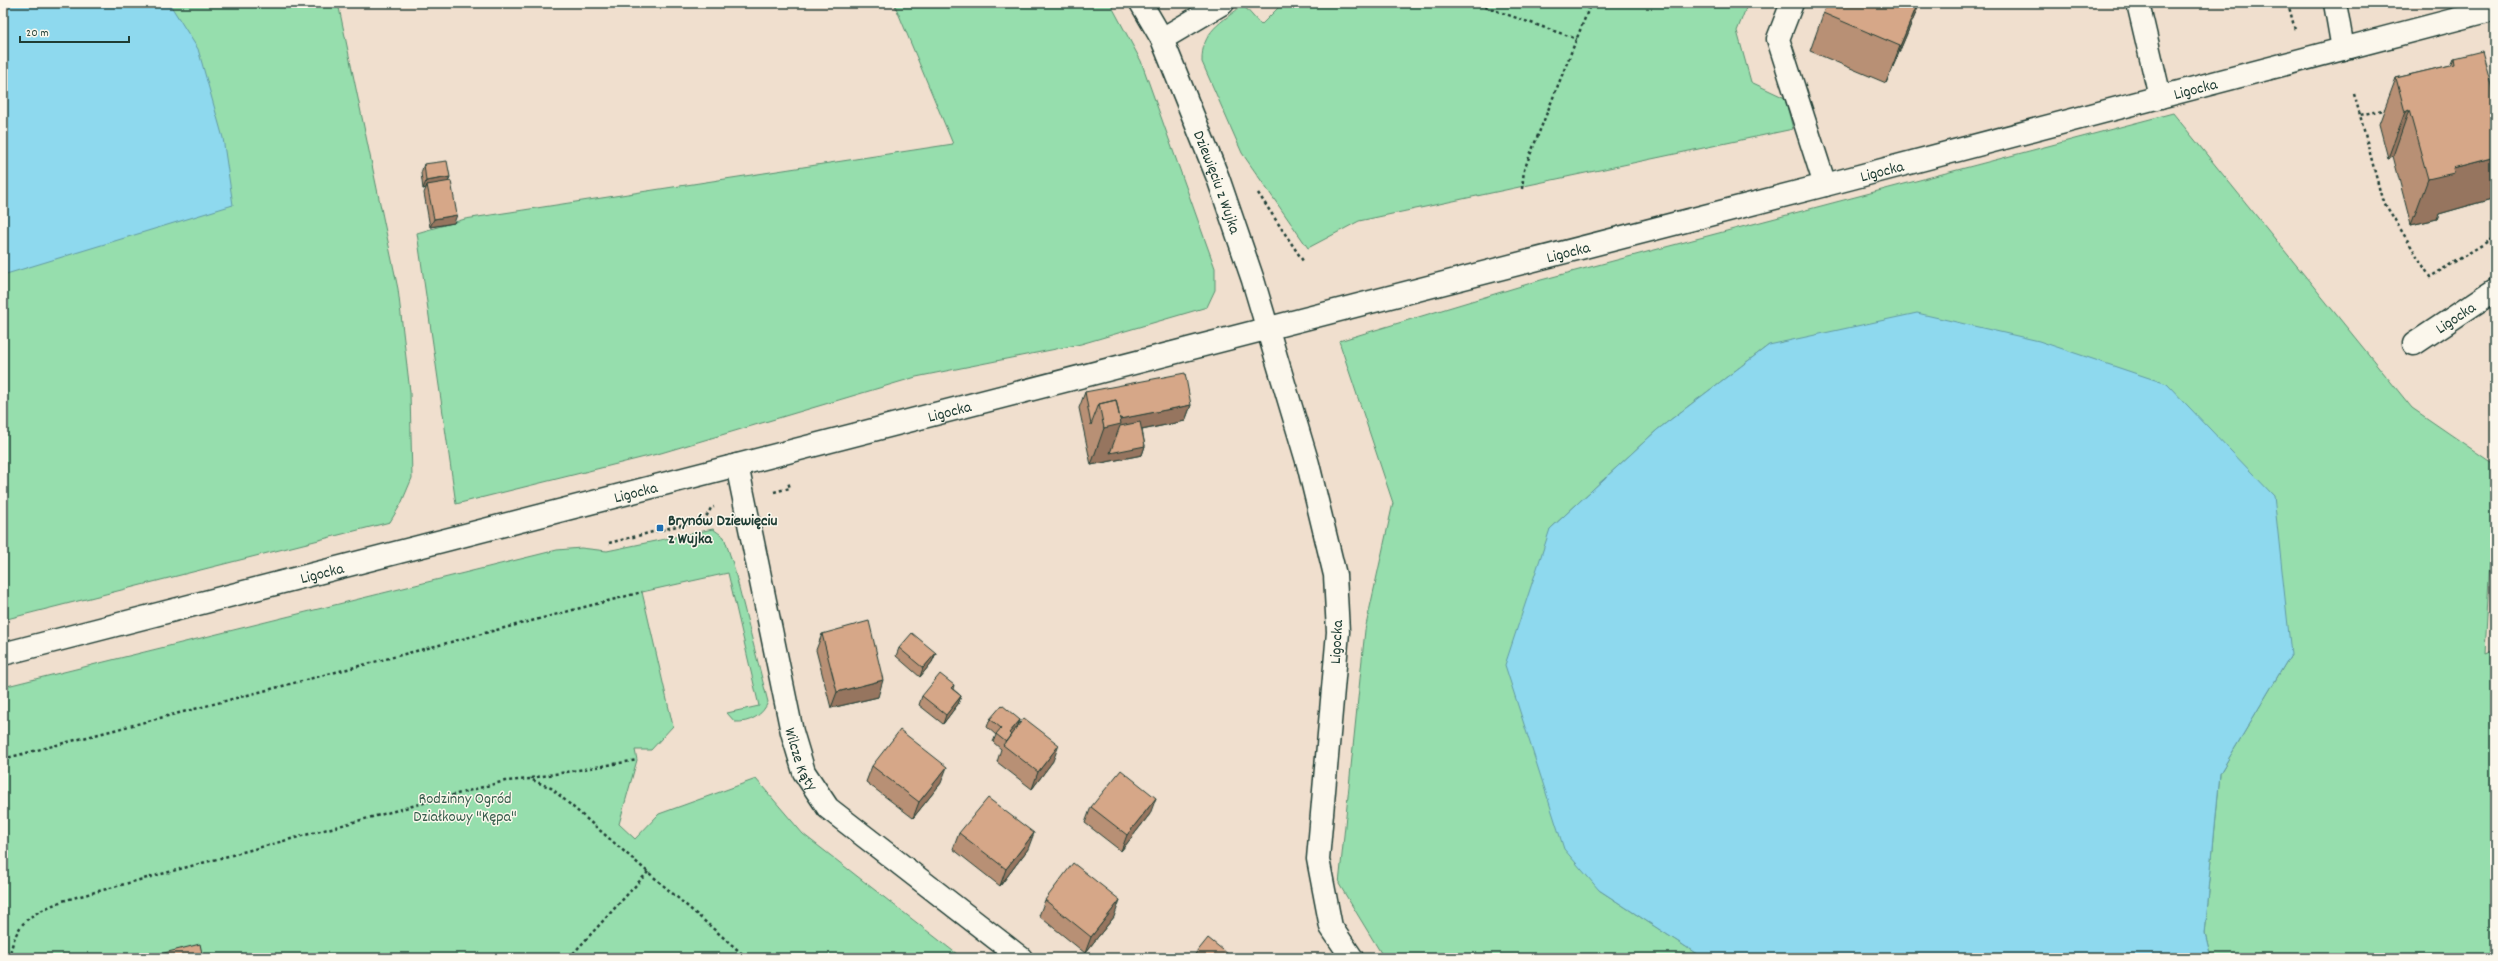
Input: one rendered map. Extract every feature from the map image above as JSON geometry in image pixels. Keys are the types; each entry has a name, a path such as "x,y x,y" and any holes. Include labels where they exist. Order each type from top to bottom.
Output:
{"street":[{"name":"Dziewięciu z Wujka","path":"1141,3 1162,39 1218,178 1268,327"},
{"path":"1162,39 1223,3"},
{"path":"1792,3 1778,39 1825,185"},
{"path":"2138,3 2160,97"},
{"path":"2335,3 2343,49"},
{"name":"Ligocka","path":"3,654 1268,327 1825,185 2495,9"},
{"name":"Ligocka","path":"2414,344 2495,290"},
{"name":"Ligocka","path":"1268,327 1308,464 1335,575 1338,632 1318,859 1331,927 1352,958"},
{"name":"Wilcze Kąty","path":"737,465 791,724 804,772 828,808 1021,958"}],"path":[{"path":"1474,3 1577,39"},
{"path":"1522,189 1524,170 1591,3"},
{"path":"2288,3 2296,33"},
{"path":"2354,94 2382,199 2430,277 2495,237"},
{"path":"2360,115 2390,108"},
{"path":"609,543 705,519 711,508 790,488 787,474"},
{"path":"3,759 642,592"},
{"path":"10,958 14,934 33,914 62,901 505,782 637,760"},
{"path":"528,779 551,788 747,958"},
{"path":"569,958 648,872"}],"green space":[{"path":"3,3 338,3 398,289 410,392 412,478 401,504 390,522 3,620"},
{"path":"894,3 1110,3 1141,61 1215,268 1215,290 1207,307 1081,344 916,377 661,453 456,504 417,233 465,219 953,144"},
{"path":"1283,3 1748,3 1737,31 1751,82 1785,98 1793,129 1359,221 1308,248 1242,153 1202,62 1205,42 1214,28 1243,5 1261,25"},
{"path":"2173,113 2412,408 2495,465 2485,653 2495,649 2495,958 2211,958 2205,933 2220,773 2291,654 1769,345 1657,430 1550,529 1599,890 1703,958 1384,958 1339,884 1365,630 1393,503 1339,341 1541,280"},
{"name":"Rodzinny Ogród Działkowy \"Kępa\"","path":"713,529 724,537 733,564 768,702 763,711 751,720 735,722 727,713 759,706 728,573 642,592 673,726 651,750 635,750 637,760 619,824 635,839 659,814 756,779 803,834 962,958 3,958 3,687 557,550 581,548 607,551"}],"water":[{"path":"169,3 198,49 223,138 233,205 3,275 3,4"},
{"path":"1917,313 2039,341 2167,384 2274,496 2291,654 2220,773 2205,933 2211,958 1703,958 1599,890 1564,849 1505,665 1550,529 1657,430 1769,345"}],"building":[{"path":"1827,3 1918,3 1900,46 1823,13"},
{"path":"2482,51 2495,99 2495,157 2453,168 2454,173 2428,179 2409,110 2405,112 2396,78 2455,64 2454,58"},
{"path":"447,161 450,177 426,181 424,164"},
{"path":"451,181 457,215 434,219 427,185"},
{"path":"1185,373 1191,405 1120,419 1116,400 1099,404 1091,425 1085,392"},
{"path":"1116,400 1121,424 1104,428 1099,404"},
{"path":"1140,422 1145,446 1110,453 1120,426"},
{"path":"869,621 883,680 837,692 822,634"},
{"path":"912,633 936,653 923,668 899,648"},
{"path":"940,674 954,685 951,688 961,696 946,715 922,696"},
{"path":"1002,705 1020,720 1009,733 1011,735 1006,742 996,734 1001,728 990,719"},
{"path":"1024,718 1059,745 1038,772 1003,745"},
{"path":"900,730 947,767 919,802 872,766"},
{"path":"1121,770 1156,798 1127,835 1091,807"},
{"path":"988,798 1034,833 1006,869 959,833"},
{"path":"1073,863 1120,900 1091,937 1045,900"},
{"path":"1208,938 1233,958 1192,958"},
{"path":"200,944 203,958 160,958 160,954"}],"place":[{"name":"Brynów Dziewięciu z Wujka","path":"660,528"}]}
